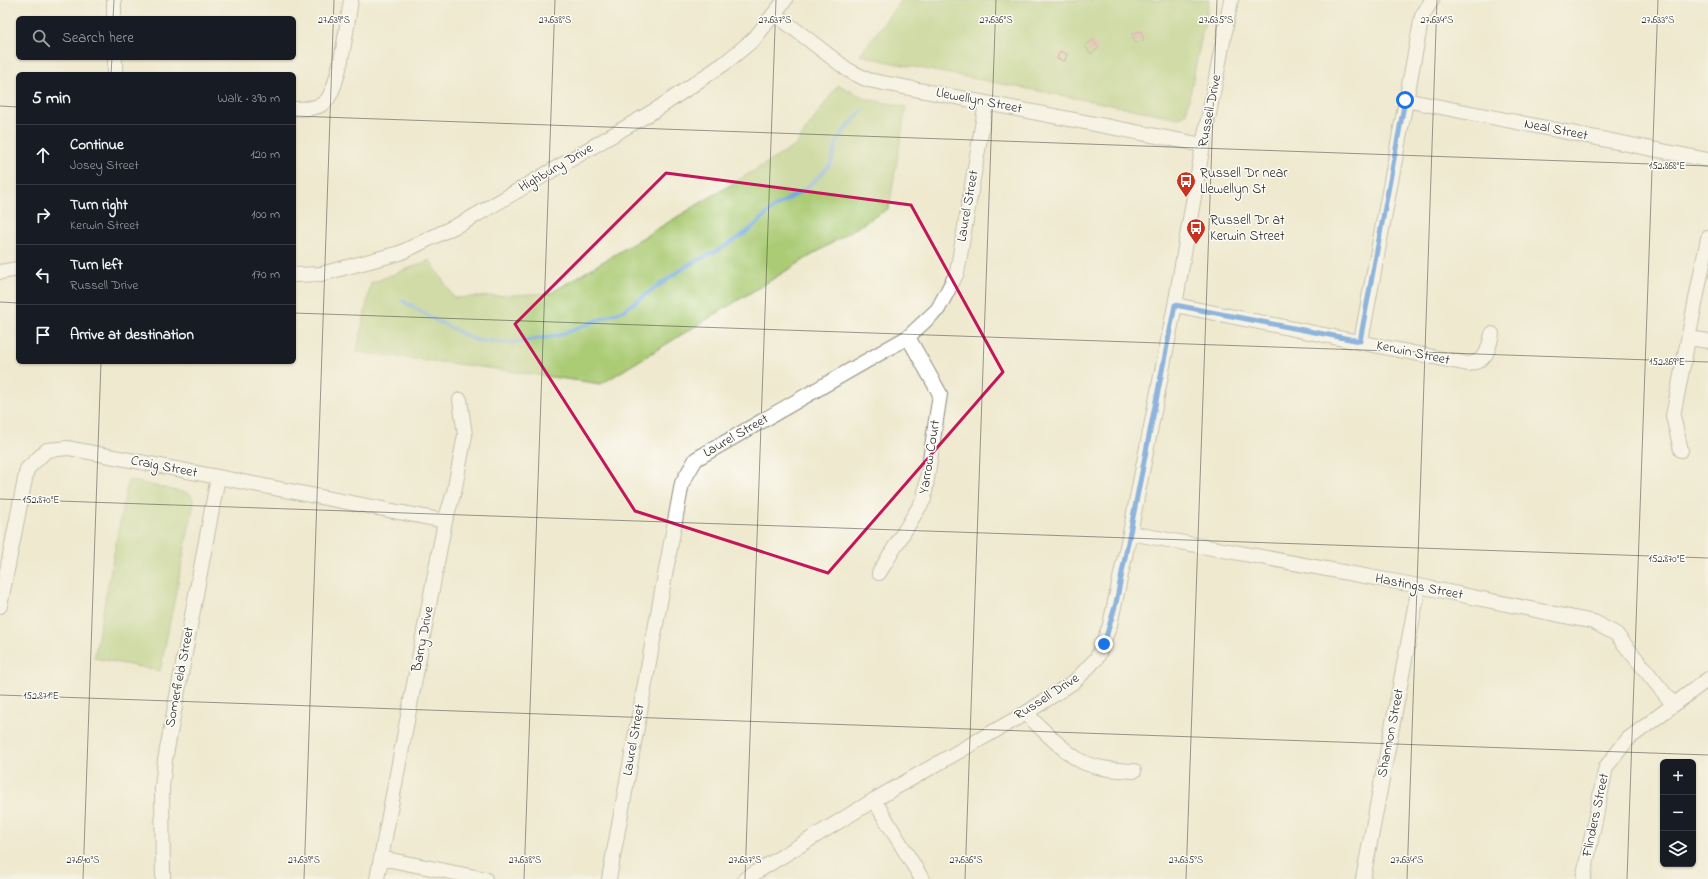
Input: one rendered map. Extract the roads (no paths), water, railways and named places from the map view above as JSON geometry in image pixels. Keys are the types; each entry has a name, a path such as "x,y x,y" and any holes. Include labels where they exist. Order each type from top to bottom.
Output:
{"street":[{"path":"114,0 114,16"},
{"path":"296,109 308,109 323,104 332,94 337,78 351,0"},
{"name":"Highbury Drive","path":"296,275 321,274 400,253 466,221 657,109 719,67 754,38 785,0"},
{"name":"Russell Drive","path":"745,879 874,800 1026,713 1075,681 1097,658 1110,625 1130,533 1175,305 1203,145 1231,0"},
{"path":"1360,341 1422,16 1432,0"},
{"name":"Llewellyn Street","path":"775,14 848,70 868,80 1203,145"},
{"path":"115,60 115,72"},
{"name":"Neal Street","path":"1405,100 1708,160"},
{"name":"Laurel Street","path":"609,879 682,483 696,459 908,337 938,309 957,273 986,103"},
{"path":"1681,450 1673,416 1708,238"},
{"path":"0,272 16,269"},
{"name":"Kerwin Street","path":"1175,305 1360,341 1468,364 1477,363 1487,354 1492,334"},
{"name":"Yarrow Court","path":"879,573 924,499 940,394 908,337"},
{"path":"1689,338 1708,341"},
{"name":"Barry Drive","path":"377,879 445,521 454,492 464,435 460,400"},
{"name":"Craig Street","path":"0,606 27,469 47,450 68,448 445,521"},
{"name":"Somerfield Street","path":"163,879 162,788 165,760 218,477"},
{"name":"Hastings Street","path":"1130,533 1419,586 1594,622 1616,634 1673,704"},
{"name":"Shannon Street","path":"1363,879 1419,586"},
{"name":"Flinders Street","path":"1583,879 1606,767 1628,739 1708,679"},
{"path":"1026,713 1035,723 1080,760 1112,770 1134,771"},
{"path":"874,800 922,879"},
{"path":"381,858 485,879"}],"waterway":[{"path":"403,301 437,321 475,340 511,343 560,335 624,310 688,265 717,251 747,232 775,207 804,190 821,175 831,163 836,145 843,132 863,110"}],"place":[{"name":"Russell Dr near Llewellyn St","path":"1186,198"},
{"name":"Russell Dr at Kerwin Street","path":"1196,245"}]}
